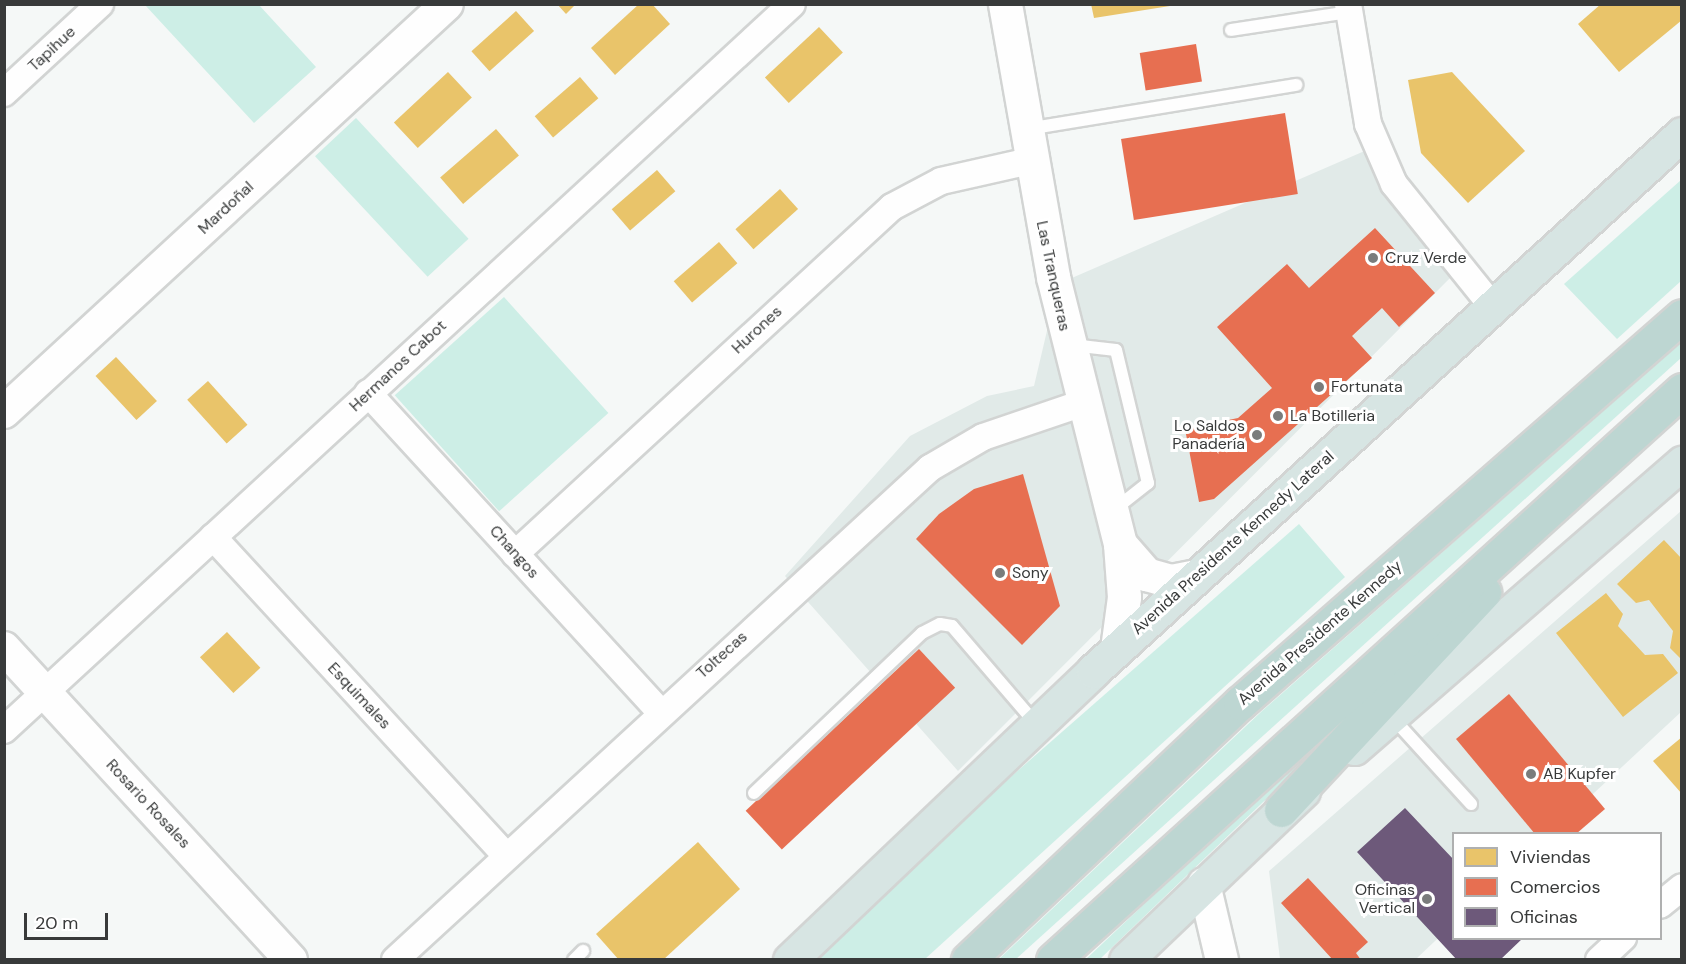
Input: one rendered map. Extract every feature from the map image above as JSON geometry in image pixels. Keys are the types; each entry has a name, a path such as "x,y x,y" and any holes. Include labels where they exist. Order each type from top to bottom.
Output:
{"highway":[{"name":"Avenida Presidente Kennedy","path":"968,960 1240,703 1682,316"},
{"path":"1053,960 1682,390"},
{"path":"1281,810 1587,474"}],"main road":[{"name":"Las Tranqueras","path":"1005,4 1030,161 1068,345 1120,544 1124,597 1117,649"},
{"name":"Avenida Presidente Kennedy Lateral","path":"790,960 1117,649 1682,134"},
{"path":"1126,960 1281,810 1682,462"},
{"name":"Las Tranqueras","path":"1120,544 1135,566 1152,576 1171,581 1197,576"}],"street":[{"name":"Tapihue","path":"4,93 100,4"},
{"name":"Mardoñal","path":"4,412 447,4"},
{"name":"Hermanos Cabot","path":"4,730 792,4"},
{"path":"1349,8 1368,124 1394,184 1492,306"},
{"name":"Hurones","path":"515,554 892,207 941,181 1030,161"},
{"name":"Changos","path":"368,393 660,712"},
{"name":"Toltecas","path":"395,960 660,712 930,468 983,437 1083,404"},
{"name":"Esquimales","path":"213,537 506,856"},
{"name":"Rosario Rosales","path":"4,648 291,960"},
{"path":"1204,884 1222,960"},
{"path":"1662,903 1682,887"},
{"path":"1599,960 1622,940"}],"lane":[{"path":"1231,30 1349,8"},
{"path":"1025,130 1296,86"},
{"path":"1068,345 1116,350 1148,483 1111,511"},
{"path":"754,793 922,633 940,624 952,626 1036,725"},
{"path":"1391,716 1471,804"}],"shaded area":[{"path":"1383,143 1466,262 958,771 785,576 910,436 987,396 1034,386 1058,284"},
{"path":"1681,511 1681,712 1552,832 1452,832 1452,925 1416,959 1280,959 1269,871"}],"green space":[{"path":"145,5 259,5 316,67 254,123"},
{"path":"356,118 469,239 428,277 315,156"},
{"path":"1681,180 1681,281 1617,339 1564,284"},
{"path":"504,297 608,413 499,511 395,395"},
{"path":"1681,342 1681,358 1016,959 999,959 1262,711"},
{"path":"1299,524 1345,577 925,959 819,959 989,796"},
{"path":"1316,742 1286,780 1100,959 1085,960"}],"building: Viviendas":[{"path":"557,4 576,4 566,14"},
{"path":"639,4 652,4 670,24 615,75 591,48"},
{"path":"1091,4 1170,4 1170,6 1094,18"},
{"path":"1601,4 1682,4 1682,20 1619,72 1578,24"},
{"path":"516,11 534,31 489,71 471,51"},
{"path":"819,27 843,53 789,103 765,77"},
{"path":"448,72 472,98 418,148 394,122"},
{"path":"1452,72 1525,151 1468,203 1421,153 1408,80"},
{"path":"580,77 598,98 553,137 535,116"},
{"path":"496,129 519,155 463,204 440,178"},
{"path":"657,170 675,191 630,230 612,209"},
{"path":"780,189 798,209 753,249 735,229"},
{"path":"719,242 737,263 692,302 674,281"},
{"path":"116,357 157,401 136,420 96,376"},
{"path":"208,381 247,425 227,444 187,400"},
{"path":"1664,540 1682,559 1682,660 1670,648 1673,631 1649,600 1636,603 1617,584"},
{"path":"1606,593 1623,614 1618,626 1645,655 1663,654 1678,673 1623,717 1556,633"},
{"path":"227,632 260,668 233,693 200,657"},
{"path":"1682,737 1682,794 1653,761"},
{"path":"698,842 740,889 663,960 619,960 596,934"}],"building: Comercios":[{"path":"1196,44 1202,82 1146,90 1140,53"},
{"path":"1285,113 1298,194 1134,220 1121,139"},
{"path":"1375,228 1435,293 1399,327 1382,308 1352,336 1372,358 1214,499 1199,502 1185,429 1238,418 1272,388 1217,327 1287,264 1309,288"},
{"name":"Sony","path":"1023,474 1060,606 1022,645 916,539 939,514 974,489"},
{"path":"919,649 955,688 782,849 746,811"},
{"name":"AB Kupfer","path":"1509,694 1605,809 1578,832 1533,832 1456,739"},
{"path":"1308,878 1368,942 1356,953 1361,960 1333,960 1281,903"}],"building: Oficinas":[{"name":"Oficinas Vertical","path":"1405,808 1452,858 1452,940 1521,940 1500,960 1457,960 1357,852"}],"place":[{"name":"Cruz Verde","path":"1373,258"},
{"name":"Fortunata","path":"1319,387"},
{"name":"La Botilleria","path":"1278,416"},
{"name":"Lo Saldos Panadería","path":"1257,435"},
{"name":"Sony","path":"1000,573"},
{"name":"AB Kupfer","path":"1531,774"},
{"name":"Oficinas Vertical","path":"1427,899"}]}
